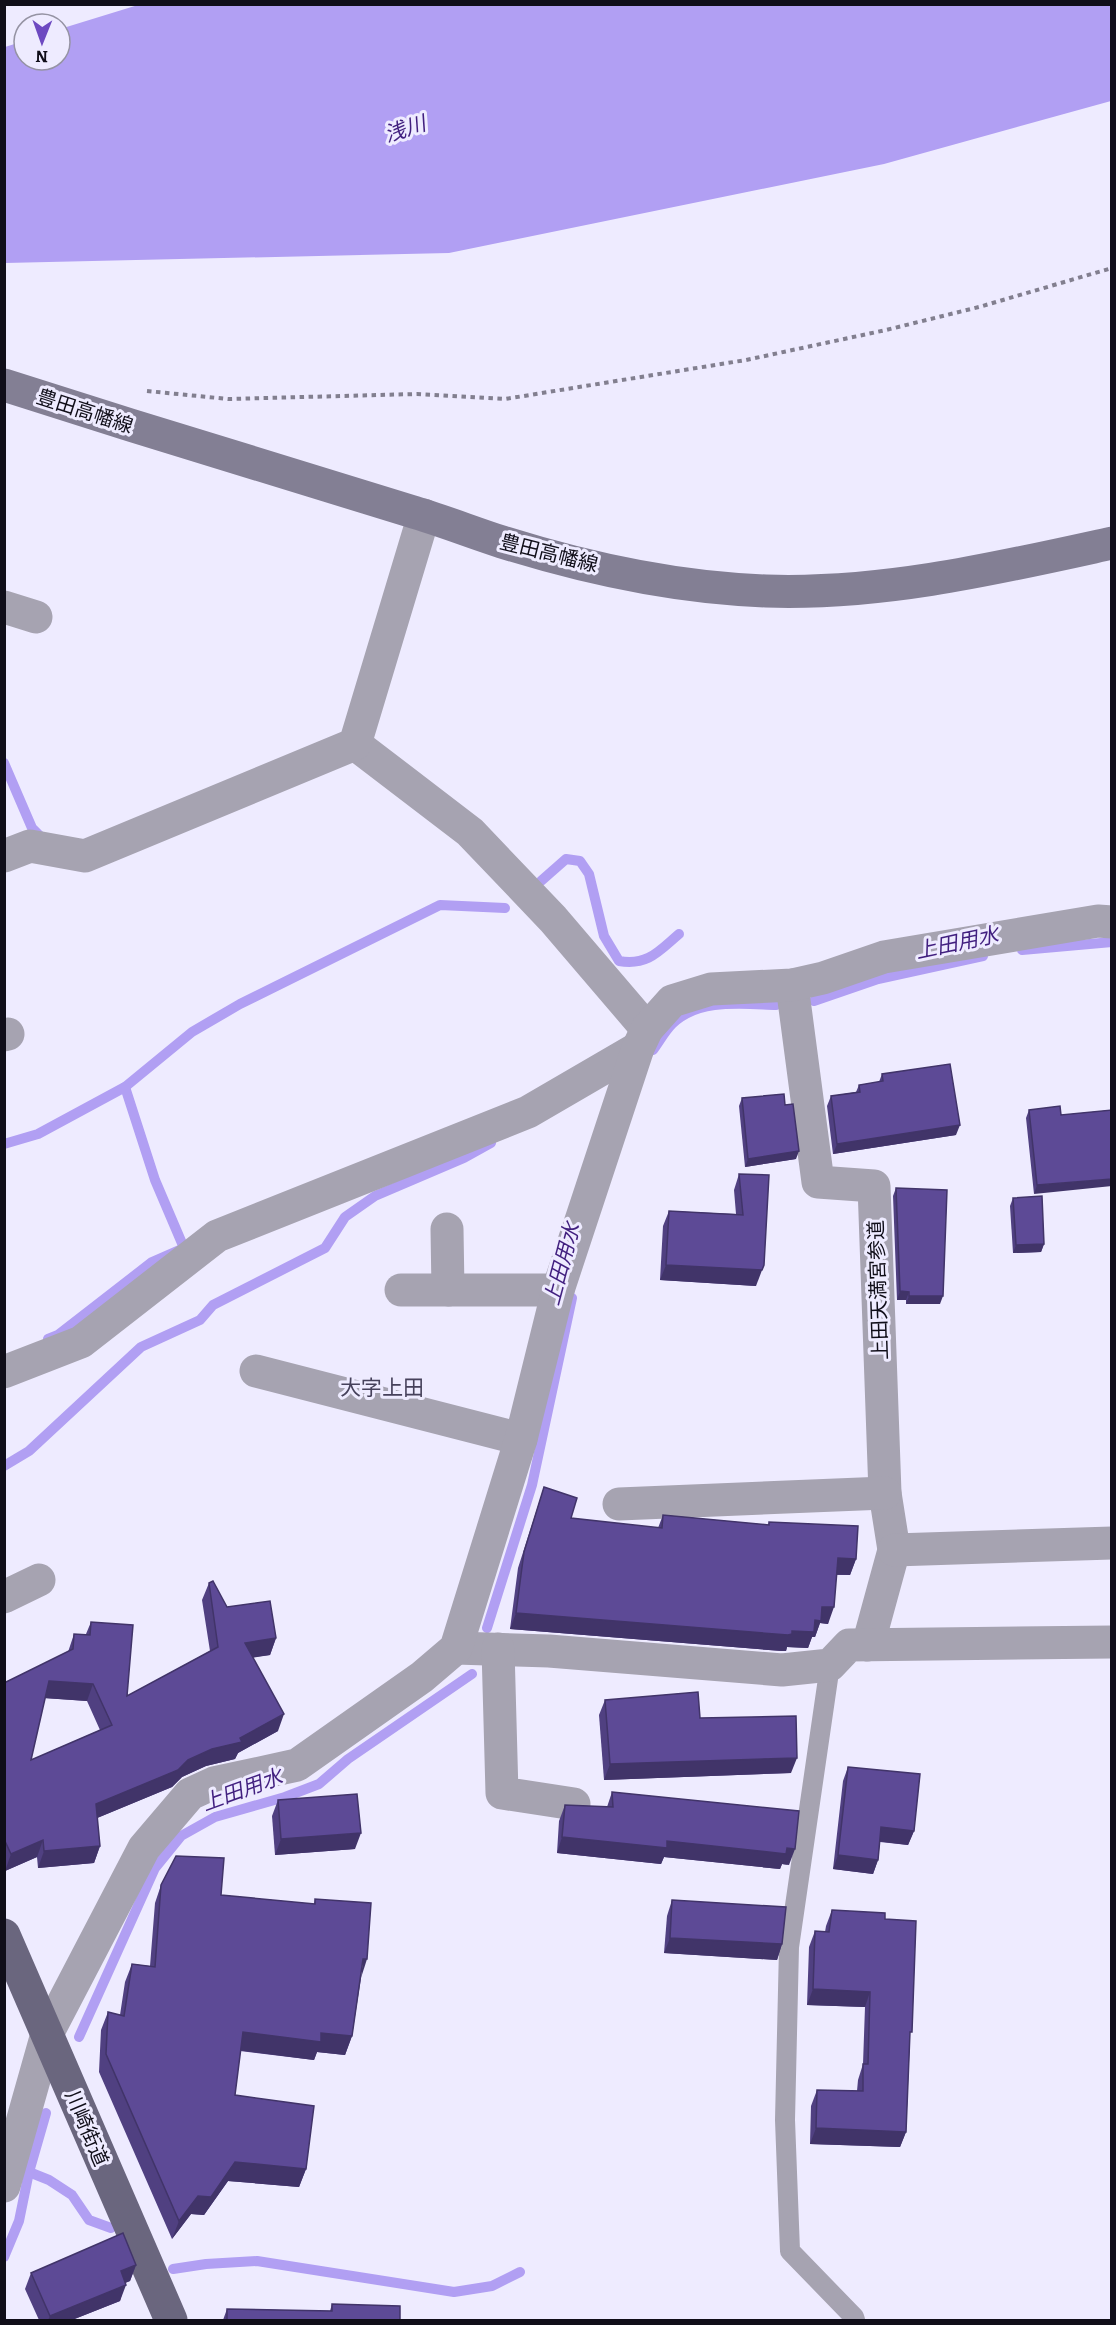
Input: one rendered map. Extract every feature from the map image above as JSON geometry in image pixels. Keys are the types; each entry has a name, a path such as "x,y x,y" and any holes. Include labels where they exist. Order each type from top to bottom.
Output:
{"main road":[{"name":"豊田高幡線","path":"4,385 424,515 503,542 654,578 729,589 801,591 874,588 954,576 1112,543"},
{"name":"川崎街道","path":"4,1935 171,2320"}],"street":[{"path":"355,744 424,515"},
{"path":"4,608 36,617"},
{"path":"4,856 30,846 85,856 355,744"},
{"path":"355,744 470,832 554,920 642,1038"},
{"path":"4,1372 81,1342 217,1236 528,1112 642,1038 672,1001 711,988 792,985 823,978 884,957 1098,921 1112,921"},
{"name":"上田天満宮参道","path":"792,985 818,1182 874,1186 885,1493 894,1550 868,1645"},
{"path":"4,2186 47,2034 144,1848 190,1794 213,1783 297,1765 422,1677 456,1648 521,1439 558,1290 642,1038"},
{"path":"447,1229 448,1290"},
{"path":"401,1290 558,1290"},
{"path":"256,1371 521,1439"},
{"path":"619,1504 885,1493"},
{"path":"894,1550 1112,1543"},
{"path":"4,1597 39,1580"},
{"path":"456,1648 498,1649 782,1670 830,1665 849,1645 1112,1642"},
{"path":"498,1649 502,1793 574,1804"}],"lane":[{"path":"830,1665 789,1947 785,2120 790,2251 855,2320"}],"path":[{"path":"140,390 228,399 417,394 505,399 746,360 874,333 979,307 1112,268"}],"water":[{"name":"浅川","path":"138,5 1111,5 1111,101 884,164 449,253 5,263 5,47 12,45 12,72 72,72 72,25"}],"building":[{"path":"950,1064 960,1125 837,1144 831,1096 860,1092 859,1085 883,1081 882,1074"},
{"path":"784,1094 785,1105 793,1104 799,1151 748,1159 742,1098"},
{"path":"1060,1106 1061,1115 1112,1110 1112,1179 1037,1185 1029,1110"},
{"path":"739,1174 769,1175 762,1270 666,1265 669,1211 743,1215"},
{"path":"896,1188 947,1190 943,1296 909,1296 909,1292 900,1291"},
{"path":"1042,1196 1044,1244 1016,1245 1013,1198"},
{"path":"544,1487 577,1498 571,1518 662,1528 663,1515 769,1525 769,1522 858,1526 856,1559 838,1558 834,1607 822,1607 821,1621 815,1620 814,1632 792,1631 792,1634 788,1635 516,1613 524,1552"},
{"path":"213,1581 227,1607 270,1601 276,1638 245,1643 284,1714 240,1738 242,1742 212,1749 188,1760 178,1770 96,1804 100,1846 44,1851 43,1840 11,1854 4,1839 4,1683 73,1649 74,1634 90,1635 91,1622 133,1625 127,1696 218,1647 209,1583","holes":["49,1681 93,1684 112,1725 31,1760"]},
{"path":"698,1692 700,1718 796,1716 797,1758 610,1764 605,1700"},
{"path":"848,1767 920,1774 914,1831 881,1827 878,1860 838,1855"},
{"path":"612,1792 799,1811 795,1849 787,1848 786,1854 667,1841 667,1848 562,1837 565,1805 613,1807"},
{"path":"357,1794 361,1833 281,1839 278,1800"},
{"path":"176,1856 224,1858 221,1895 315,1904 315,1899 371,1903 367,1959 363,1959 352,2036 321,2033 321,2042 243,2032 235,2095 314,2106 306,2169 235,2162 211,2197 198,2196 179,2221 106,2054 108,2012 124,2016 132,1964 155,1967 161,1885"},
{"path":"672,1900 786,1907 782,1944 670,1938"},
{"path":"832,1910 885,1913 885,1919 916,1921 906,2132 816,2128 817,2090 863,2091 863,2064 868,2064 870,1992 813,1989 815,1931 829,1932"},
{"path":"123,2233 136,2265 121,2271 126,2285 50,2316 31,2273"},
{"path":"332,2304 400,2306 400,2320 227,2320 227,2309 332,2311"}],"waterway":[{"path":"4,763 32,828 43,839"},
{"path":"541,881 566,859 580,861 589,874 604,936 619,961 638,961 652,956 679,934"},
{"path":"4,1144 38,1134 125,1087 192,1032 240,1004 440,905 505,908"},
{"name":"上田用水","path":"1022,950 1112,942"},
{"name":"上田用水","path":"814,1001 878,979 983,956"},
{"name":"上田用水","path":"653,1050 672,1024 695,1010 721,1004 776,1005"},
{"path":"48,1339 58,1335 152,1262 184,1248 155,1180 125,1087"},
{"path":"4,1466 29,1451 141,1347 200,1320 213,1305 325,1248 345,1217 375,1196 464,1158 491,1143"},
{"name":"上田用水","path":"487,1628 532,1485 572,1298"},
{"name":"上田用水","path":"79,2037 155,1868 181,1836 215,1817 285,1797 319,1784 348,1759 472,1674"},
{"name":"上田用水","path":"4,2257 19,2221 29,2172 46,2113"},
{"path":"29,2172 49,2180 72,2195 89,2220 111,2228"},
{"path":"173,2269 206,2264 257,2261 454,2292 492,2286 520,2272"}],"district":[{"name":"大字上田","path":"382,1388"}]}
